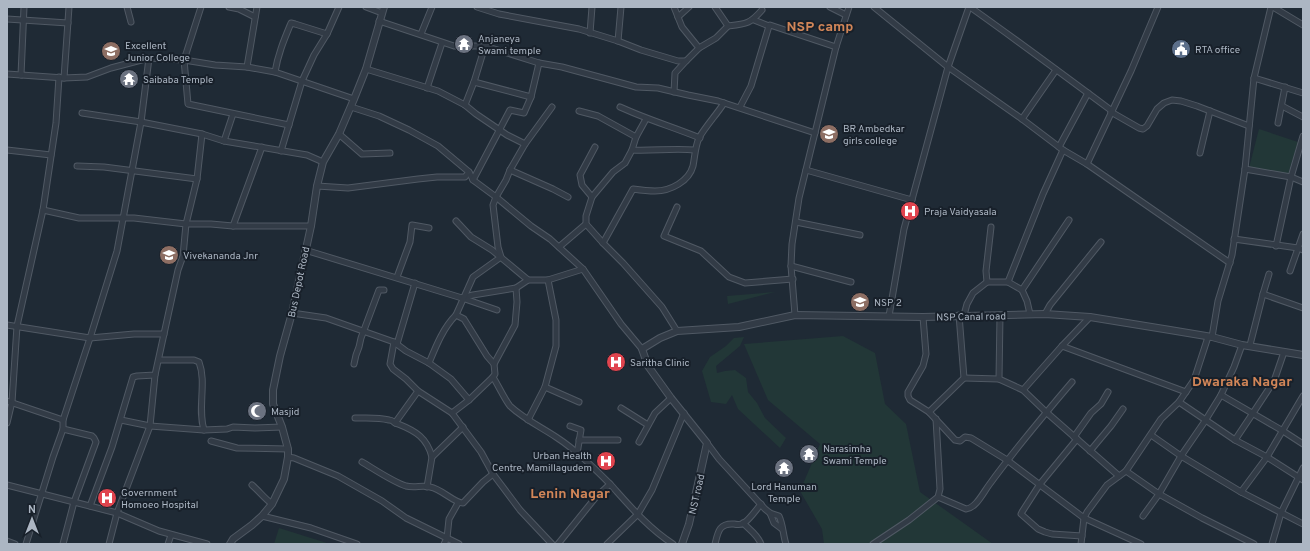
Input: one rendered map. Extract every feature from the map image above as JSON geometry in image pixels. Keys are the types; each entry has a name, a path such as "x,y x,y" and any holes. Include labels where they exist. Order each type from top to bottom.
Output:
{"street":[{"path":"21,75 24,7"},
{"path":"7,424 17,326 43,210 56,123 68,23 68,7"},
{"path":"127,7 131,22"},
{"path":"201,7 184,60 188,104 289,125"},
{"path":"230,7 240,8 255,17"},
{"path":"247,67 257,7"},
{"path":"281,151 302,81 314,55 327,34 339,7"},
{"path":"366,7 383,10"},
{"path":"420,34 432,7"},
{"path":"477,7 496,13 579,29 618,40 641,50 678,61 686,61"},
{"path":"496,7 496,13"},
{"path":"590,33 592,7"},
{"path":"618,40 621,7"},
{"path":"674,7 682,27 699,48"},
{"path":"678,16 689,7"},
{"path":"715,7 728,26"},
{"path":"830,7 846,16"},
{"path":"795,315 791,266 792,244 799,198 836,47 849,7"},
{"path":"874,7 948,67 1061,148 1087,164 1230,263"},
{"path":"889,316 904,229 948,67 970,7 1026,46 1111,111 1139,128 1143,129 1147,126 1157,109 1164,103 1172,100 1181,101 1249,126"},
{"path":"1087,164 1131,71 1158,7"},
{"path":"1081,544 1084,518 1107,485 1126,471 1161,419 1178,402 1194,380 1210,337 1218,301 1230,263 1245,169 1254,78 1272,7 1303,25"},
{"name":"Bus Depot Road","path":"230,544 233,539 262,516 272,504 284,479 288,449 282,427 273,404 273,390 280,356 292,313 311,226 316,186 323,162 354,100 366,69 383,10"},
{"path":"674,92 675,73 699,48 716,38 728,26 742,25 754,20 762,10"},
{"path":"7,19 68,23"},
{"path":"754,20 769,26 770,24 836,47"},
{"path":"380,21 442,43 454,46 485,46 538,63 562,67 636,88 658,88 724,103 815,132"},
{"path":"275,72 282,44 291,23 327,34"},
{"path":"740,107 750,86 769,26"},
{"path":"427,88 442,43"},
{"path":"465,104 474,82 485,46"},
{"path":"26,544 63,429 63,420 117,251 141,122 149,58"},
{"path":"7,74 62,78 87,77 111,68 149,58 184,60 215,65 247,67 275,72 354,100"},
{"path":"473,180 510,110 524,113 531,97 538,63"},
{"path":"366,69 438,91 465,104 476,114 525,144"},
{"path":"1022,119 1056,70"},
{"path":"1254,78 1303,93"},
{"path":"474,82 531,97"},
{"path":"1278,123 1285,88"},
{"path":"1008,282 1061,148 1088,94"},
{"path":"602,243 633,189 654,192 661,191 672,188 689,176 693,166 695,150 700,138 724,103"},
{"path":"1282,106 1303,117"},
{"path":"351,107 379,116 438,146 469,172 473,180 559,247 583,269 621,324 642,350 648,366 719,459 770,513 779,516 786,544"},
{"path":"501,257 498,246 493,204 525,144 552,107"},
{"path":"620,107 646,119 674,127 700,138"},
{"path":"579,111 598,116 636,137"},
{"path":"1200,153 1210,111"},
{"path":"82,113 141,122 202,134 224,141 307,155 323,162"},
{"path":"224,141 233,114"},
{"path":"646,119 636,137 632,150 625,163 613,172 592,197 586,216 586,224 662,307 677,331"},
{"path":"108,544 117,513 150,426 155,375 178,270 183,256 186,224 197,179 202,134"},
{"path":"338,134 362,154 390,153"},
{"path":"1276,246 1290,178 1303,136"},
{"path":"592,197 582,185 580,175 595,146"},
{"path":"233,226 262,147"},
{"path":"7,150 51,154"},
{"path":"632,150 695,150"},
{"path":"77,166 104,167 197,179"},
{"path":"1245,169 1303,182"},
{"path":"510,170 568,197"},
{"path":"806,170 912,200"},
{"path":"316,186 348,188 424,178 465,177 469,172"},
{"path":"677,207 664,236 701,251 729,277 745,283 792,279"},
{"path":"43,210 79,218 134,218 186,224 233,226 311,226"},
{"path":"1022,290 1069,220"},
{"path":"456,221 471,237 501,257 528,280"},
{"path":"796,222 860,235"},
{"path":"559,247 586,224"},
{"path":"397,277 410,242 412,225 429,228"},
{"path":"987,282 986,271 991,227"},
{"path":"1290,271 1300,249 1303,234"},
{"path":"1234,239 1300,249"},
{"path":"1045,314 1050,305 1101,242"},
{"path":"305,250 415,282 497,310"},
{"path":"429,363 438,340 450,320 456,315 462,298 473,277 501,257"},
{"path":"791,266 851,282"},
{"path":"462,298 516,288 528,280 548,280 583,269"},
{"path":"1250,345 1263,294 1270,274"},
{"path":"528,420 545,387 556,346 556,320 548,280"},
{"path":"415,282 390,364 393,369 418,391 452,413 481,452 493,474 520,510 552,544"},
{"path":"964,378 962,316 973,293 987,282 1008,282 1022,290 1027,301 1030,314"},
{"path":"494,364 515,325 517,302 516,288"},
{"path":"354,364 363,331 379,290 384,290"},
{"path":"1263,294 1303,308"},
{"path":"292,313 326,318 396,343 406,351 429,363 451,379 469,400"},
{"name":"NSP Canal road","path":"642,350 660,338 677,331 739,327 795,315 923,317 1045,314 1090,317 1210,337 1242,345 1250,345 1303,355"},
{"path":"456,315 464,319 494,364 494,377 509,405 528,420 556,437 593,467 638,514 673,544"},
{"path":"999,379 1000,315"},
{"path":"923,317 926,354 923,366 908,392 910,400 929,412 955,440 960,441 968,437 1007,460 1084,518 1128,541 1141,544"},
{"path":"1023,390 1090,317"},
{"path":"7,325 90,338 134,334 164,334"},
{"path":"1143,516 1159,494 1181,456 1221,395 1242,345"},
{"path":"1062,346 1186,392"},
{"path":"1235,440 1254,413 1274,380 1284,352"},
{"path":"159,360 194,360 199,362 202,372 202,419 204,430"},
{"path":"90,506 121,420 134,378 136,376 155,375"},
{"path":"452,413 494,377"},
{"path":"929,412 964,378 999,379 1023,390 1119,476"},
{"path":"938,497 966,509 970,508 1007,460 1072,382"},
{"path":"545,387 579,402"},
{"path":"395,423 418,391"},
{"path":"1082,536 1052,534 1045,532 1038,529 1023,516 1022,512 1040,484 1075,438 1091,413 1101,404 1108,392"},
{"path":"1221,395 1254,413 1303,444"},
{"path":"1241,492 1267,457 1303,396"},
{"path":"639,442 655,413 671,398"},
{"path":"9,402 63,420"},
{"path":"1178,402 1235,440 1267,457 1300,478"},
{"path":"621,408 648,425"},
{"path":"1090,451 1124,409"},
{"path":"607,544 638,514 652,490 684,413"},
{"path":"355,418 392,420 395,423 416,432 430,449 432,457 427,487"},
{"path":"873,544 909,520 938,497 940,489 936,419"},
{"path":"121,420 150,426 204,430 233,427 282,427"},
{"path":"570,426 581,430 577,454"},
{"path":"432,457 463,427"},
{"path":"63,429 92,436 96,442 74,502 63,544"},
{"path":"1151,435 1181,456 1241,492 1303,524"},
{"path":"579,440 618,440"},
{"path":"211,441 237,448 288,449"},
{"name":"NST road","path":"682,544 689,524 708,443"},
{"path":"288,457 338,476 382,501 406,518 459,544"},
{"path":"362,462 404,485 413,487 430,486 447,494 458,503 463,503 493,474"},
{"path":"1272,544 1281,513 1300,478 1303,468"},
{"path":"1126,471 1159,494 1202,518 1254,544"},
{"path":"558,544 596,497 610,484"},
{"path":"7,485 117,513 158,531 207,544"},
{"path":"252,485 272,504"},
{"path":"444,544 447,538 449,519 458,503"},
{"path":"715,544 719,530 722,526 727,524 738,525 743,523 761,504"},
{"path":"262,516 311,528 357,544"},
{"path":"743,523 755,534 761,544"},
{"path":"168,544 171,535"},
{"path":"7,541 16,544"}],"green space":[{"path":"1259,129 1298,142 1288,175 1249,168"},
{"path":"775,292 728,304 727,296"},
{"path":"843,336 875,353 885,404 906,424 920,492 993,544 824,544 822,529 800,491 820,444 768,400 744,344"},
{"path":"744,337 740,346 716,366 717,373 735,370 746,378 748,392 757,403 765,418 786,438 780,448 738,409 732,395 726,404 711,402 702,371 710,357 726,346 734,338"},
{"path":"279,528 330,544 274,544"}],"place":[{"name":"Anjaneya Swami temple","path":"464,44"},
{"name":"RTA office","path":"1181,49"},
{"name":"Excellent Junior College","path":"111,51"},
{"name":"Saibaba Temple","path":"129,79"},
{"name":"BR Ambedkar girls college","path":"829,134"},
{"name":"Praja Vaidyasala","path":"910,211"},
{"name":"Vivekananda Jnr","path":"169,255"},
{"name":"NSP 2","path":"860,302"},
{"name":"Saritha Clinic","path":"616,362"},
{"name":"Masjid","path":"257,411"},
{"name":"Narasimha Swami Temple","path":"809,454"},
{"name":"Urban Health Centre, Mamillagudem","path":"606,461"},
{"name":"Lord Hanuman Temple","path":"784,468"},
{"name":"Government Homoeo Hospital","path":"107,498"}],"district":[{"name":"NSP camp","path":"820,26"},
{"name":"Dwaraka Nagar","path":"1242,381"},
{"name":"Lenin Nagar","path":"570,493"}]}
